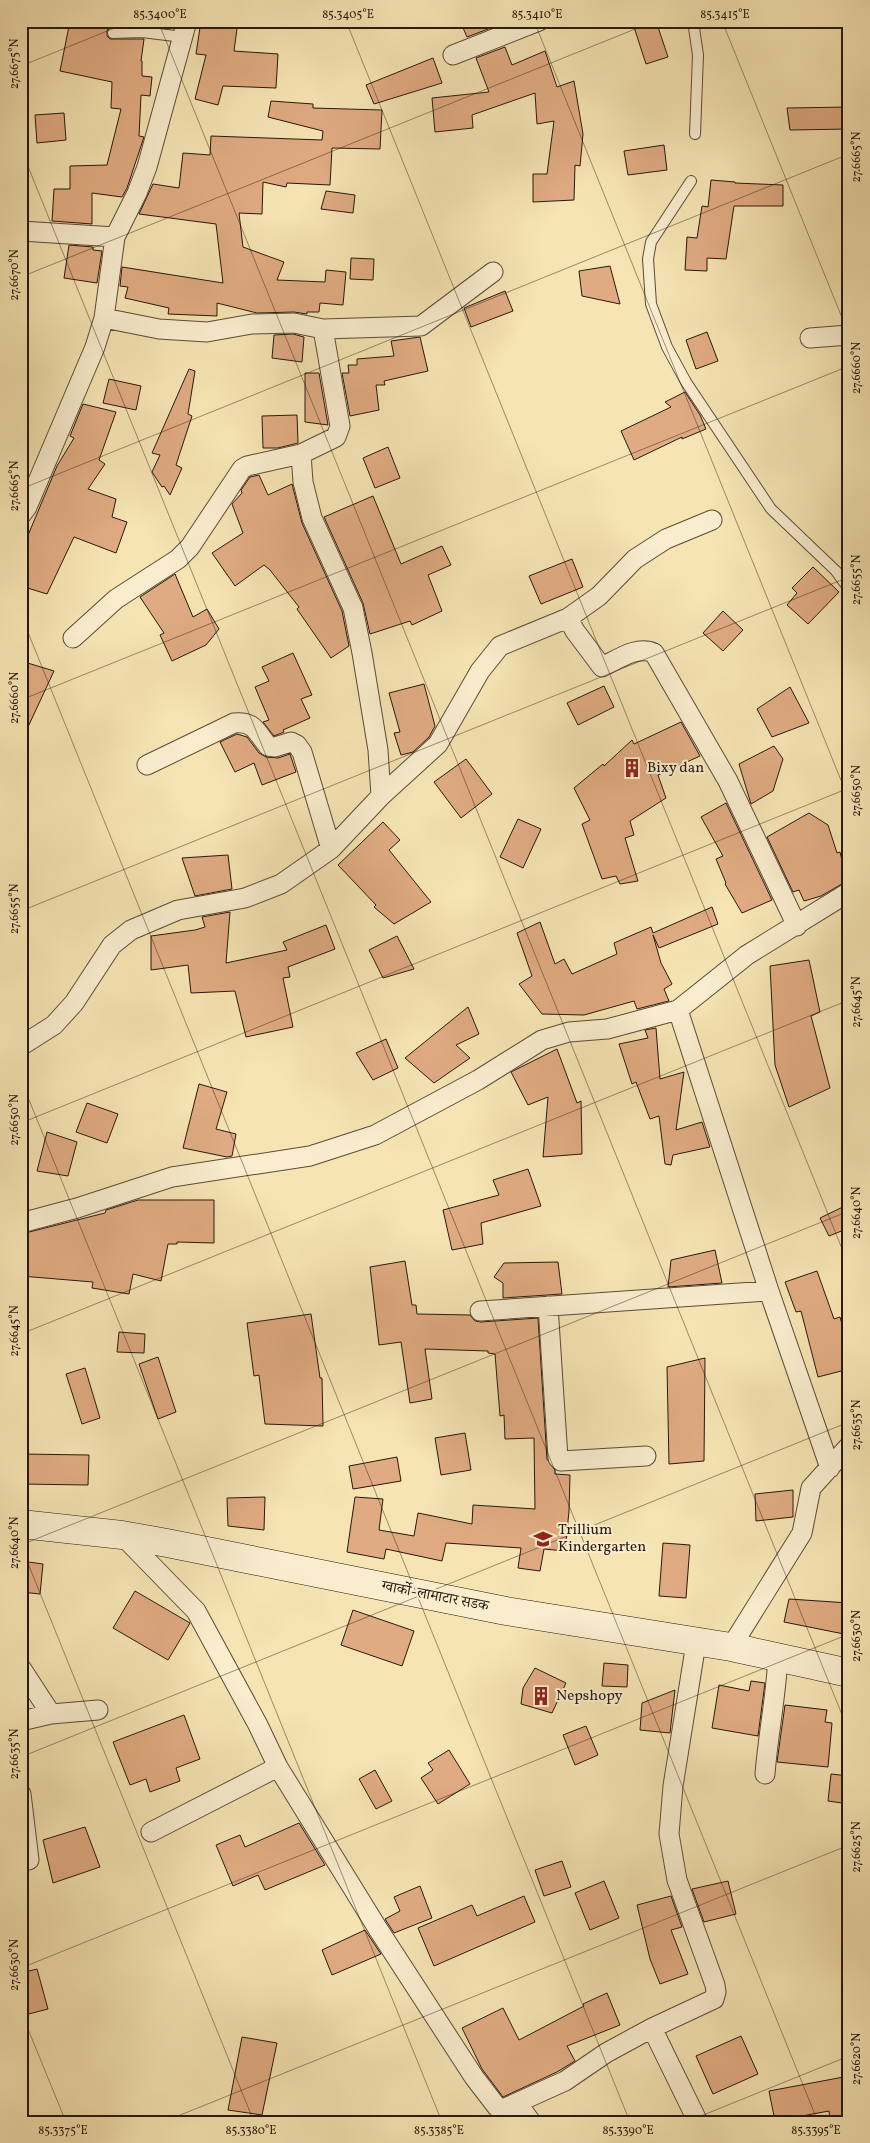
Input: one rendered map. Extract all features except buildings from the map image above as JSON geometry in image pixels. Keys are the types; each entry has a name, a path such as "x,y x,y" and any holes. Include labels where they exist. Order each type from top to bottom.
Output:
{"main road":[{"name":"ग्वार्को-लामाटार सडक","path":"21,1524 122,1535 506,1611 696,1643 731,1647 849,1673"}],"street":[{"path":"453,55 539,21"},
{"path":"21,515 27,507 95,347 104,318 115,237 147,167 185,29"},
{"path":"21,231 115,237"},
{"path":"104,318 159,330 207,332 252,324 294,323 322,330 422,326 493,272"},
{"path":"73,638 116,599 190,548 242,469 247,466 301,454 336,437 340,426 322,330"},
{"path":"810,338 849,335"},
{"path":"301,454 303,482 312,518 353,608 378,750 381,796"},
{"path":"21,1046 54,1025 74,1003 112,945 131,930 178,910 245,898 281,884 330,849 381,796 438,744 480,671 500,646 568,618 599,596 636,559 666,539 712,520"},
{"path":"568,618 575,631 602,667 639,650 648,650 654,653 728,781 797,926"},
{"path":"147,765 234,723 246,722 253,726 268,746 275,747 291,742 297,745 302,752 330,849"},
{"path":"21,1223 77,1208 172,1178 310,1156 366,1138 478,1080 542,1040 569,1032 607,1028 678,1010 747,955 797,926 849,892"},
{"path":"678,1010 769,1291 830,1468"},
{"path":"480,1311 769,1291"},
{"path":"548,1306 558,1458 561,1462 646,1456"},
{"path":"731,1647 802,1533 811,1488 849,1446"},
{"path":"122,1535 196,1611 258,1725 278,1767 378,1930 474,2077 497,2107 503,2109 565,2081 606,2053 652,2028 714,1999 716,1992 677,1880 670,1834 673,1786 696,1643"},
{"path":"766,1774 768,1737 776,1686 778,1658"},
{"path":"21,1668 52,1714"},
{"path":"21,1721 52,1714 98,1710"},
{"path":"151,1832 278,1767"},
{"path":"21,1794 29,1860"},
{"path":"652,2028 698,2122"},
{"path":"517,2103 531,2122"}],"lane":[{"path":"693,21 698,55 695,134"},
{"path":"113,33 185,29"},
{"path":"691,181 651,242 648,259 651,304 667,347 686,382 771,509 836,571 849,589"}],"place":[{"name":"Bixy dan","path":"632,768"},
{"name":"Trillium Kindergarten","path":"543,1539"},
{"name":"Nepshopy","path":"541,1696"}]}
